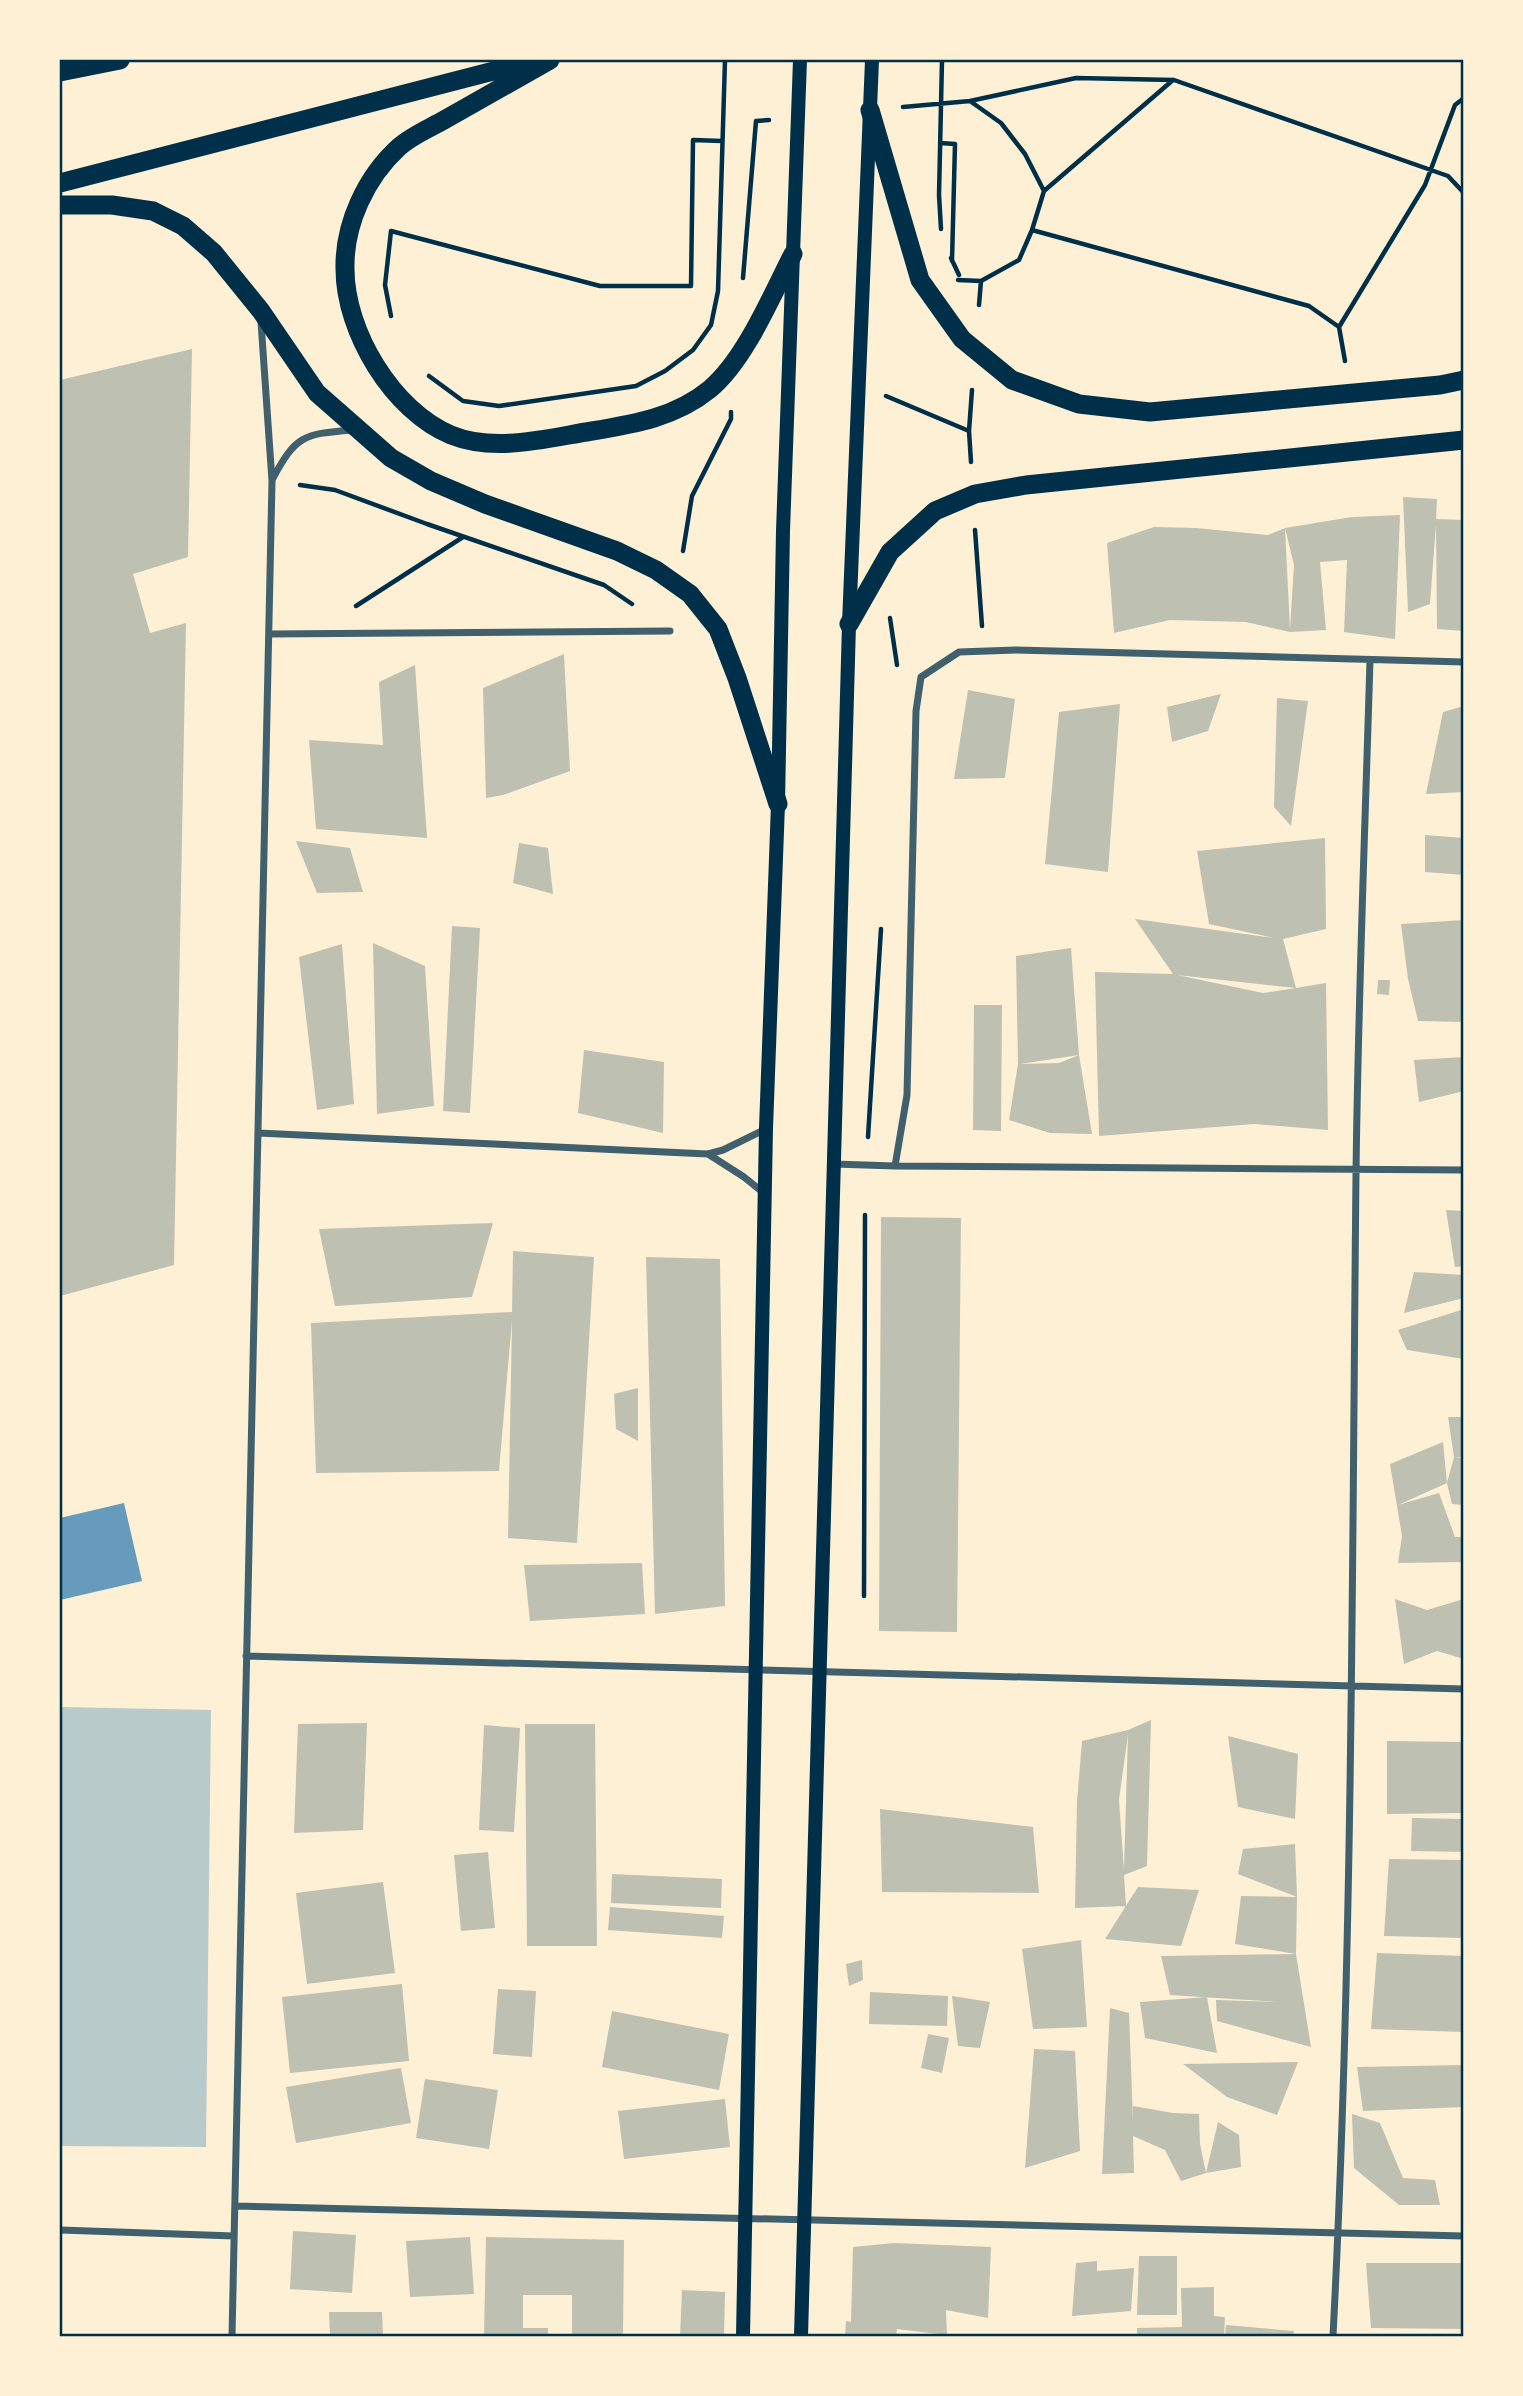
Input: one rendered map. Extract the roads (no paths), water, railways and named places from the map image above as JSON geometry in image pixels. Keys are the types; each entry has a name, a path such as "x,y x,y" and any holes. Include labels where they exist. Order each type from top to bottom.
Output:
{"highway":[{"path":"60,72 120,60"},
{"path":"60,183 536,60"},
{"path":"550,60 400,146 369,182 352,221 345,269 351,312 372,360 394,392 419,416 452,435 483,442 518,443 642,423 682,408 712,388 742,351 793,254"},
{"path":"870,110 920,281 962,339 1012,380 1079,404 1150,412 1440,385 1464,380"},
{"path":"60,205 112,205 153,211 183,226 214,253 261,311 317,393 391,458 431,481 485,504 617,551 656,570 690,594 718,629 778,804"},
{"path":"849,625 857,600 890,552 935,511 975,494 1026,485 1464,440"}],"main road":[{"path":"743,2336 766,1128 800,60"},
{"path":"857,600 872,60"},
{"path":"801,2336 849,625"}],"street":[{"path":"232,2336 272,481 261,311"},
{"path":"272,481 286,454 299,440 326,432 356,430"},
{"path":"269,634 670,631"},
{"path":"895,1166 907,1095 916,711 921,677 959,652 1016,650 1464,662"},
{"path":"1333,2336 1353,1686 1356,1169 1370,660"},
{"path":"258,1133 708,1154 723,1150 766,1128"},
{"path":"708,1154 744,1177 765,1195"},
{"path":"834,1164 1464,1170"},
{"path":"246,1656 1464,1689"},
{"path":"235,2206 1464,2236"},
{"path":"60,2230 234,2236"}],"water":[{"path":"124,1503 142,1581 60,1600 60,1518"}]}
